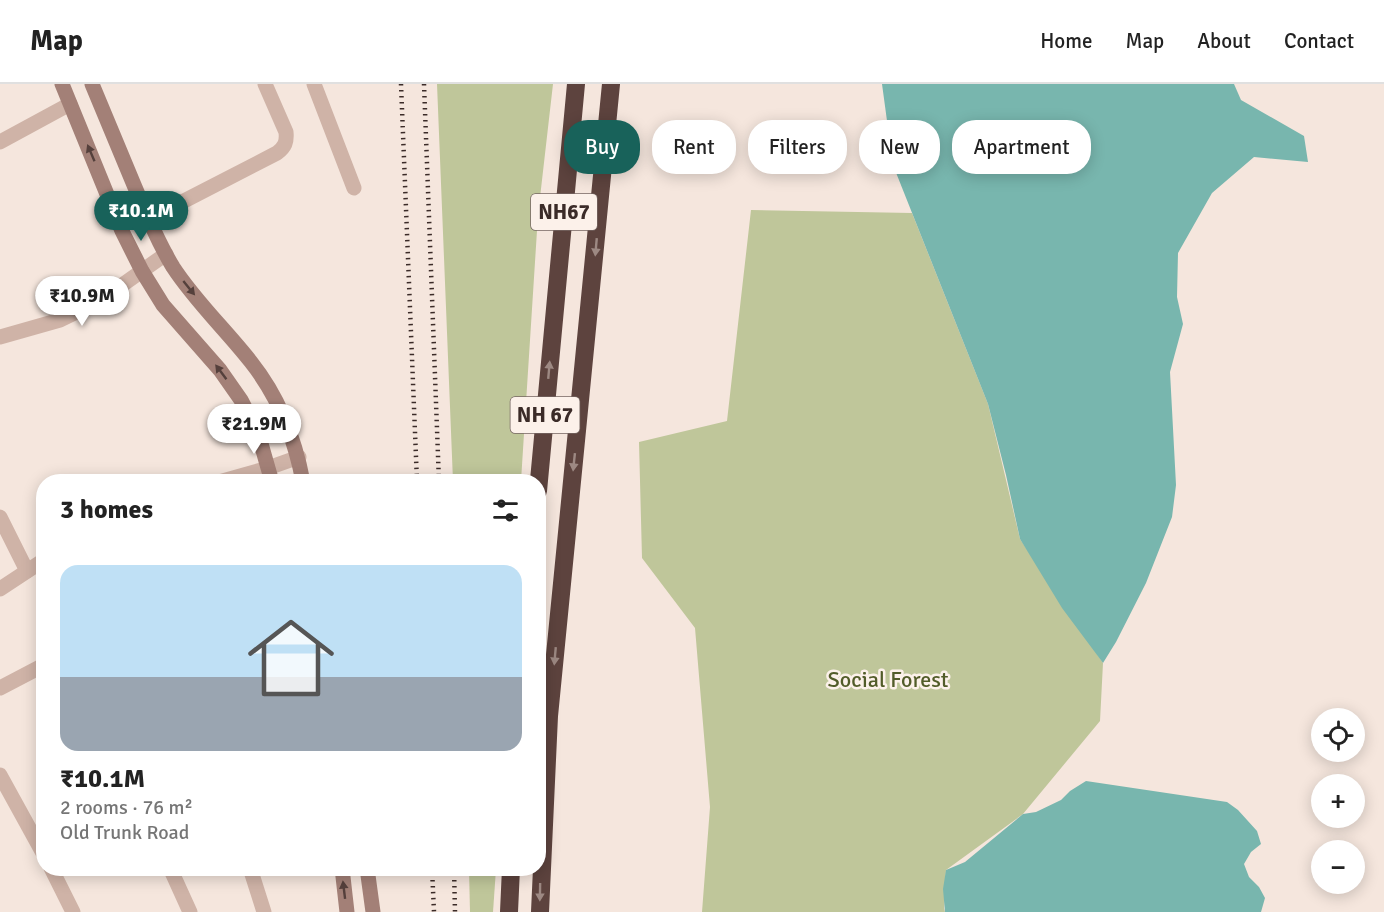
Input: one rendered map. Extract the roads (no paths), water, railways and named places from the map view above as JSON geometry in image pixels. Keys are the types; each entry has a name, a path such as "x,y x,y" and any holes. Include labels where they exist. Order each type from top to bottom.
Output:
{"highway":[{"name":"NH67","path":"552,339 576,84"},
{"name":"NH67","path":"546,781 549,716 611,84"},
{"name":"NH 67","path":"540,474 552,339"},
{"path":"509,912 511,876"},
{"name":"NH67","path":"540,912 542,876"}],"street":[{"path":"62,84 122,231 142,271 163,305 220,370 241,400 258,433 270,474"},
{"path":"92,84 157,239 187,285 265,382 279,408 299,457 302,474"},
{"path":"149,219 277,153 284,147 287,140 286,132 266,84"},
{"path":"314,84 354,188"},
{"path":"0,142 70,104"},
{"path":"0,337 60,320 101,300 166,254"},
{"path":"272,474 299,457"},
{"path":"0,517 27,571"},
{"path":"0,589 36,565"},
{"path":"0,688 36,669"},
{"path":"0,775 36,840"},
{"path":"55,876 73,912"},
{"path":"174,876 190,912"},
{"path":"253,876 264,912"},
{"path":"343,876 347,912"},
{"path":"369,876 373,912"}],"water":[{"path":"882,84 1234,84 1241,100 1304,136 1308,162 1254,157 1212,193 1178,253 1177,297 1183,324 1170,372 1176,485 1172,517 1146,583 1103,663 1062,608 1020,539 988,404 897,174 940,174 940,120 887,120"},
{"path":"1086,781 1227,802 1238,810 1257,831 1261,844 1251,852 1244,864 1249,877 1259,887 1265,898 1261,912 945,912 943,889 946,870 965,862 1023,814 1036,812 1061,800"}],"railway":[{"path":"401,84 417,474"},
{"path":"424,84 439,474"},
{"path":"432,876 434,912"},
{"path":"454,876 455,912"}],"park label":[{"name":"Social Forest","path":"888,679"}]}
